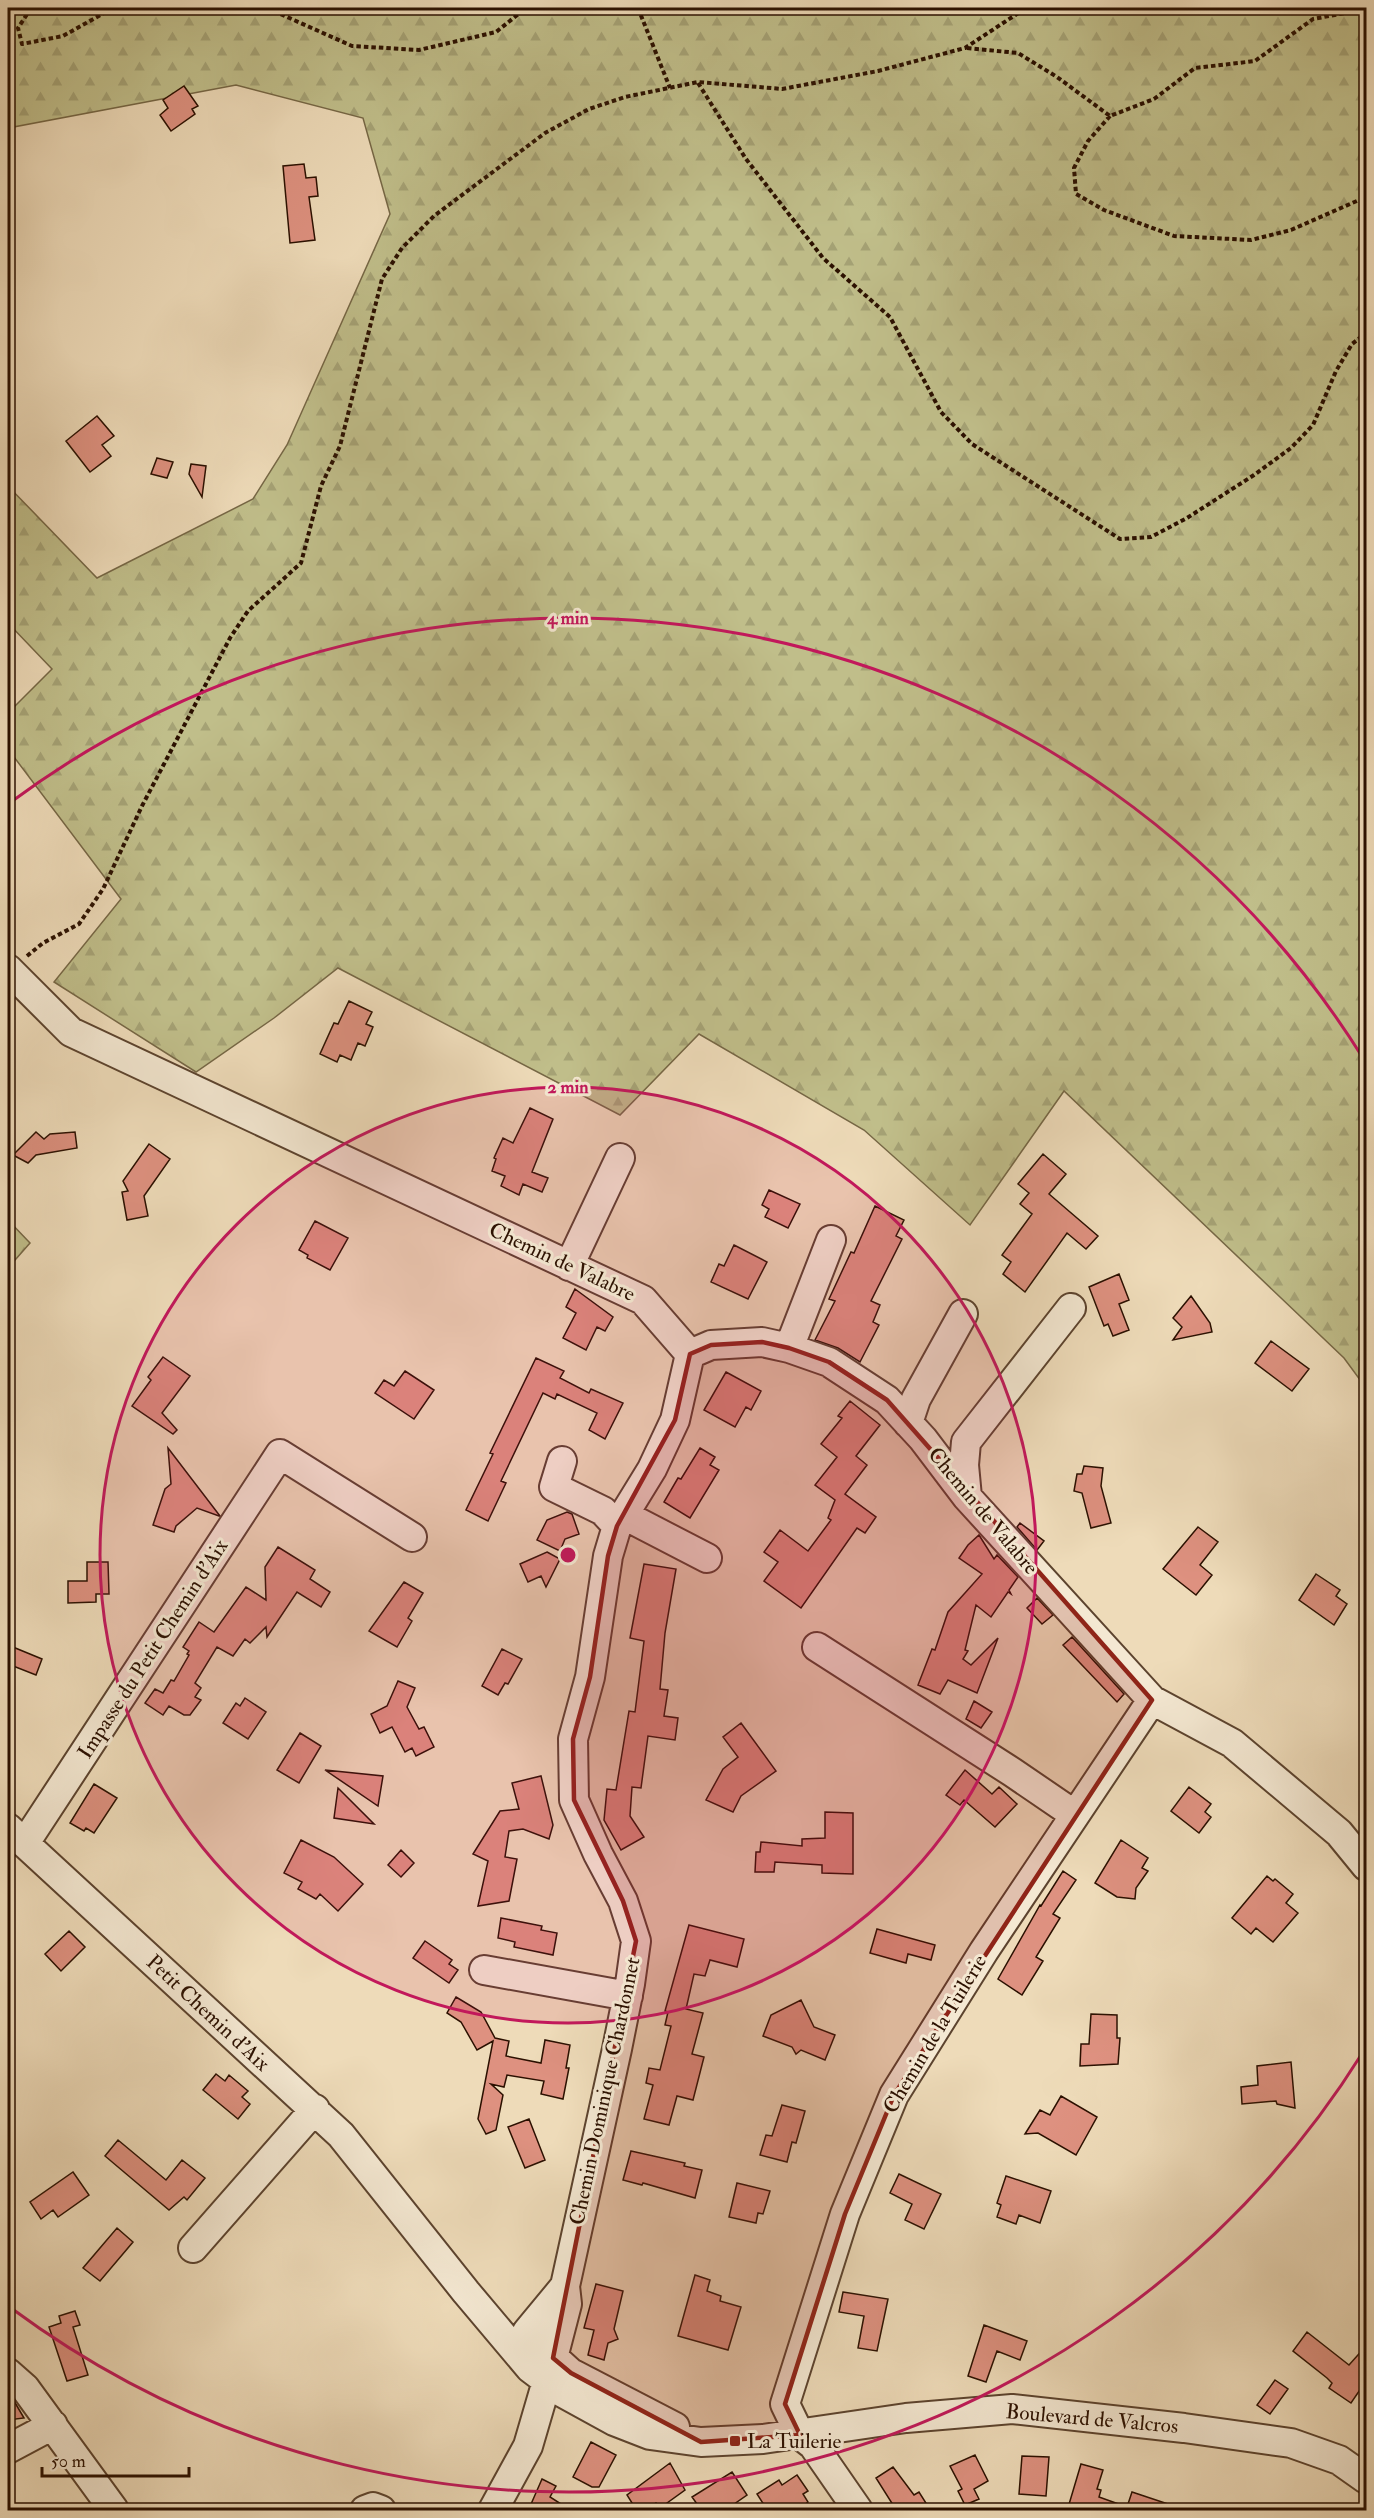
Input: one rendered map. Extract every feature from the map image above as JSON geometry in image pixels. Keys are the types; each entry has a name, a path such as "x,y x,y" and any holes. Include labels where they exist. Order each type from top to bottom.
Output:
{"street":[{"name":"Chemin de Valabre","path":"8,970 71,1032 643,1300 690,1354 711,1345 762,1342 789,1348 829,1362 887,1400 967,1497 1152,1700 1232,1743 1339,1833 1366,1866"},
{"path":"569,1266 620,1158"},
{"path":"789,1348 831,1240"},
{"path":"967,1497 964,1465 966,1442 1071,1308"},
{"path":"908,1423 916,1399 963,1314"},
{"name":"Chemin Dominique Chardonnet","path":"493,2511 563,2379 567,2304 565,2286 628,1996 636,1941 623,1900 598,1854 574,1800 573,1739 590,1677 608,1556 620,1520 652,1469 675,1420 690,1354"},
{"name":"Impasse du Petit Chemin d'Aix","path":"16,1835 280,1454 412,1538"},
{"path":"562,1461 554,1487 620,1520 707,1558"},
{"path":"818,1647 1075,1815"},
{"name":"Chemin de la Tuilerie","path":"858,2511 813,2445 800,2435 785,2404 845,2214 894,2095 984,1951 1152,1700"},
{"name":"Petit Chemin d'Aix","path":"16,1835 341,2134 466,2292 523,2345"},
{"path":"484,1970 628,1996"},
{"path":"193,2248 315,2109"},
{"name":"Petit Chemin d'Aix","path":"399,2206 442,2239 523,2345"},
{"name":"Chemin Dominique Chardonnet","path":"523,2345 565,2286"},
{"name":"Boulevard de Valcros","path":"523,2345 614,2421 650,2435 701,2442 800,2435 906,2418 1012,2409 1291,2442 1339,2460 1366,2479"},
{"path":"8,2373 25,2388 114,2511"},
{"name":"Boulevard de Valcros","path":"563,2379 637,2419 664,2422 701,2442"},
{"path":"8,2449 53,2425"},
{"path":"365,2511 373,2507 381,2511"}],"path":[{"path":"31,8 18,28 22,44 63,36 113,8"},
{"path":"267,8 352,46 419,50 496,32 526,8"},
{"path":"638,8 670,88"},
{"path":"8,970 43,943 79,924 103,889 142,806 230,638 248,611 301,563 321,486 340,446 382,279 402,248 434,216 545,133 589,109 624,97 698,82 782,89 878,71 966,48 1026,8"},
{"path":"1361,8 1356,11 1313,19 1256,61 1195,68 1154,99 1110,116 1088,141 1074,168 1076,194 1104,210 1174,236 1251,240 1291,230 1359,200 1366,200"},
{"path":"966,48 1018,53 1057,77 1110,116"},
{"path":"698,82 746,159 823,258 891,317 941,412 972,444 1120,539 1151,537 1169,528 1254,476 1291,448 1313,425 1336,371 1352,344 1366,333"}],"highlighted area":[{"path":"762,1342 789,1348 829,1362 887,1400 1152,1700 894,2095 845,2214 785,2404 800,2435 701,2442 571,2373 553,2358 636,1941 623,1901 574,1800 573,1739 590,1677 608,1556 617,1526 675,1420 690,1354 711,1345"}],"green space":[{"path":"8,8 1366,8 1366,1388 1344,1358 1064,1091 970,1225 864,1130 699,1034 620,1115 338,968 274,1018 196,1072 54,982 121,899 8,749 8,713 52,669 8,623 8,486 97,578 253,499 287,445 390,214 363,118 236,85 8,128"},
{"path":"8,1220 30,1243 8,1268"}],"building":[{"path":"184,86 198,106 192,109 195,114 171,131 160,115 168,108 163,100"},
{"path":"304,164 306,178 316,177 318,196 309,197 315,240 290,243 283,166"},
{"path":"97,416 114,436 102,445 111,456 90,472 66,441"},
{"path":"157,458 173,462 167,478 151,474"},
{"path":"191,464 206,466 202,497 189,474"},
{"path":"349,1001 372,1012 366,1024 373,1027 365,1046 358,1043 351,1060 340,1055 337,1062 320,1054 334,1023 338,1024"},
{"path":"530,1108 553,1119 532,1172 548,1178 542,1192 523,1184 519,1195 501,1186 505,1176 492,1171 496,1159 494,1158 503,1138 513,1143"},
{"path":"36,1132 44,1139 50,1134 75,1132 77,1148 36,1155 28,1163 13,1155"},
{"path":"149,1144 170,1159 144,1196 148,1216 127,1220 122,1192 128,1191 123,1181"},
{"path":"1043,1154 1066,1174 1049,1194 1098,1236 1086,1249 1067,1233 1025,1292 1003,1274 1011,1262 1002,1255 1032,1214 1020,1204 1029,1193 1018,1184"},
{"path":"769,1190 800,1204 788,1228 765,1217 769,1209 762,1205"},
{"path":"875,1206 904,1220 896,1236 902,1239 871,1301 880,1305 873,1322 879,1325 860,1362 838,1348 815,1340 835,1301 829,1299 851,1252 854,1253"},
{"path":"315,1221 348,1238 330,1270 307,1258 308,1255 299,1250"},
{"path":"734,1245 767,1262 748,1299 711,1282 719,1264 724,1266"},
{"path":"1119,1274 1129,1300 1119,1304 1129,1330 1113,1336 1108,1324 1104,1326 1089,1287"},
{"path":"575,1289 613,1317 605,1331 597,1327 586,1350 563,1338 576,1313 566,1307"},
{"path":"1191,1296 1210,1323 1212,1332 1173,1340 1182,1327 1173,1318"},
{"path":"1271,1341 1309,1369 1292,1391 1255,1363"},
{"path":"163,1357 190,1376 162,1413 177,1430 173,1434 132,1406 151,1380 148,1377"},
{"path":"536,1358 564,1371 560,1378 589,1393 591,1389 623,1403 605,1439 589,1430 597,1413 557,1394 555,1399 543,1393 501,1481 506,1483 488,1521 466,1510 493,1454 490,1453"},
{"path":"405,1371 434,1390 414,1419 375,1393 384,1380 394,1386"},
{"path":"726,1372 761,1391 751,1410 746,1407 735,1427 704,1410"},
{"path":"850,1401 880,1425 856,1456 867,1465 845,1494 876,1517 865,1533 857,1528 801,1608 764,1581 778,1562 764,1552 780,1530 808,1551 831,1520 828,1518 835,1500 815,1485 837,1457 821,1444 842,1418 838,1416"},
{"path":"168,1448 220,1516 197,1508 176,1526 174,1532 153,1525 165,1489 171,1484"},
{"path":"700,1448 715,1457 710,1465 719,1470 690,1518 664,1502"},
{"path":"1084,1466 1103,1468 1101,1486 1111,1523 1091,1528 1082,1493 1074,1491 1077,1474 1082,1474"},
{"path":"567,1512 572,1514 579,1534 565,1539 560,1551 537,1540 547,1520"},
{"path":"1020,1523 1044,1541 1037,1550 1017,1527"},
{"path":"1198,1527 1218,1542 1200,1565 1212,1575 1196,1595 1163,1569"},
{"path":"979,1535 994,1559 997,1555 1018,1577 1009,1590 1011,1594 1008,1592 991,1617 976,1605 965,1650 968,1651 963,1659 971,1665 998,1638 977,1693 948,1680 940,1694 918,1685 932,1649 935,1650 948,1612 982,1574 959,1558"},
{"path":"278,1547 315,1570 310,1579 330,1592 321,1607 297,1592 267,1637 266,1627 250,1643 245,1639 233,1656 217,1647 195,1683 201,1688 195,1697 201,1700 190,1715 184,1715 169,1706 163,1715 145,1703 155,1689 163,1693 171,1680 174,1681 189,1655 187,1654 189,1651 183,1647 199,1622 214,1632 246,1587 266,1600 265,1567"},
{"path":"547,1552 560,1559 546,1587 541,1576 528,1582 520,1564"},
{"path":"87,1562 108,1562 109,1594 96,1594 96,1602 68,1603 68,1581 87,1581"},
{"path":"644,1564 676,1569 665,1633 660,1689 668,1690 664,1716 678,1718 675,1740 648,1736 641,1788 632,1787 630,1816 644,1837 621,1850 604,1820 607,1789 616,1790 629,1711 635,1712 644,1641 630,1638"},
{"path":"1316,1574 1340,1590 1336,1596 1347,1604 1334,1625 1299,1600"},
{"path":"404,1582 423,1593 408,1618 412,1621 397,1647 369,1631"},
{"path":"1037,1598 1053,1615 1042,1624 1027,1608"},
{"path":"1072,1637 1124,1694 1117,1702 1063,1645"},
{"path":"8,1645 42,1659 36,1675 8,1664"},
{"path":"502,1649 522,1659 508,1684 505,1683 498,1695 482,1686"},
{"path":"398,1681 415,1688 407,1707 419,1729 424,1727 434,1747 416,1756 412,1748 405,1752 392,1727 380,1733 371,1714 387,1706"},
{"path":"245,1698 266,1712 248,1739 223,1723 236,1703 240,1706"},
{"path":"974,1701 992,1712 981,1728 966,1719"},
{"path":"741,1723 776,1771 741,1796 733,1812 706,1800 723,1769 738,1757 723,1737"},
{"path":"300,1733 321,1746 299,1783 277,1770"},
{"path":"325,1770 383,1776 378,1806"},
{"path":"965,1770 992,1794 999,1787 1017,1804 995,1827 964,1800 960,1805 946,1795"},
{"path":"541,1776 553,1825 549,1839 523,1829 509,1831 505,1857 517,1859 509,1901 478,1906 488,1861 473,1854 500,1811 519,1809 512,1783"},
{"path":"94,1784 117,1798 94,1833 86,1828 84,1831 70,1823"},
{"path":"1189,1787 1211,1804 1205,1812 1211,1817 1199,1833 1171,1811"},
{"path":"338,1788 374,1824 334,1818"},
{"path":"825,1812 853,1813 853,1874 822,1873 822,1865 775,1862 774,1872 755,1872 756,1852 760,1852 761,1842 802,1846 802,1839 825,1838"},
{"path":"301,1840 334,1857 363,1884 338,1911 320,1894 316,1899 298,1889 302,1882 284,1873"},
{"path":"1121,1840 1148,1858 1142,1868 1148,1871 1136,1888 1135,1899 1117,1897 1095,1883"},
{"path":"401,1850 414,1863 401,1877 388,1865"},
{"path":"1063,1871 1076,1880 1053,1914 1060,1918 1036,1957 1043,1961 1022,1995 998,1979 1040,1905"},
{"path":"1267,1876 1273,1881 1275,1879 1293,1894 1286,1903 1298,1913 1273,1942 1256,1928 1251,1934 1232,1918"},
{"path":"501,1918 542,1926 541,1930 557,1933 553,1955 514,1947 515,1942 498,1938"},
{"path":"689,1925 744,1939 737,1967 710,1960 705,1976 694,1974 686,2009 703,2013 692,2054 704,2057 693,2100 677,2096 669,2125 644,2119 653,2085 646,2083 649,2068 660,2070 671,2026 665,2025 668,2012 665,2011"},
{"path":"877,1929 935,1945 931,1960 908,1954 906,1963 870,1953"},
{"path":"69,1931 85,1947 61,1971 45,1954"},
{"path":"425,1941 452,1960 449,1964 458,1970 449,1983 413,1958"},
{"path":"456,1997 481,2012 495,2038 509,2041 506,2056 541,2063 545,2040 570,2045 566,2068 569,2068 563,2099 541,2094 544,2081 507,2075 504,2087 491,2084 503,2095 496,2130 486,2134 478,2119 493,2041 477,2050 461,2022 447,2013"},
{"path":"801,2000 814,2027 835,2035 825,2060 801,2050 796,2054 792,2047 763,2036 771,2015"},
{"path":"1091,2014 1117,2015 1117,2038 1120,2038 1118,2064 1080,2066 1081,2044 1089,2044"},
{"path":"1291,2062 1295,2108 1277,2104 1276,2101 1242,2104 1241,2087 1258,2085 1257,2066"},
{"path":"216,2074 225,2081 229,2075 248,2091 242,2097 250,2104 238,2119 203,2090"},
{"path":"1061,2096 1097,2117 1076,2155 1038,2133 1025,2134 1040,2110 1050,2115"},
{"path":"782,2105 805,2111 796,2143 792,2142 787,2162 760,2155 766,2135 772,2136"},
{"path":"529,2119 545,2160 525,2168 508,2127"},
{"path":"118,2140 166,2180 182,2160 205,2178 187,2200 184,2197 169,2210 105,2156"},
{"path":"631,2151 685,2163 684,2166 702,2170 695,2198 643,2183 642,2185 623,2180"},
{"path":"73,2172 89,2195 58,2217 53,2210 41,2219 30,2202"},
{"path":"899,2174 941,2194 924,2229 905,2220 912,2204 890,2193"},
{"path":"1006,2176 1051,2191 1040,2223 1019,2215 1016,2224 997,2217 1001,2205 997,2203"},
{"path":"737,2183 770,2191 763,2214 758,2213 756,2223 729,2217"},
{"path":"117,2228 133,2242 100,2281 83,2268"},
{"path":"695,2275 710,2280 707,2291 721,2296 720,2301 741,2307 728,2350 678,2336"},
{"path":"596,2284 623,2291 614,2329 618,2339 608,2343 604,2360 588,2355 594,2330 584,2328"},
{"path":"843,2292 888,2299 877,2351 858,2348 864,2316 839,2312"},
{"path":"75,2311 80,2325 73,2327 88,2375 67,2381 49,2327 61,2323 59,2316"},
{"path":"984,2325 1027,2341 1020,2360 997,2351 986,2382 968,2376"},
{"path":"1307,2332 1349,2365 1366,2346 1366,2381 1351,2403 1329,2388 1332,2383 1293,2351"},
{"path":"1275,2380 1288,2389 1270,2414 1257,2405"},
{"path":"14,2401 24,2418 8,2420 8,2402"},
{"path":"591,2442 616,2455 599,2487 592,2487 573,2477"},
{"path":"975,2455 988,2481 974,2489 979,2499 965,2505 958,2491 962,2489 950,2466"},
{"path":"1022,2456 1049,2457 1046,2496 1019,2494"},
{"path":"670,2463 685,2490 660,2508 656,2503 643,2511 637,2511 627,2495"},
{"path":"1081,2464 1103,2470 1097,2489 1101,2490 1099,2497 1127,2507 1132,2492 1180,2508 1179,2511 1067,2511"},
{"path":"893,2467 914,2495 919,2492 931,2511 893,2511 895,2508 876,2478"},
{"path":"732,2472 747,2495 724,2511 702,2511 692,2497"},
{"path":"797,2475 808,2491 803,2494 808,2502 796,2511 768,2511 757,2494 779,2480 782,2485"},
{"path":"542,2479 556,2486 550,2497 572,2511 528,2511"}],"place":[{"name":"La Tuilerie","path":"735,2441"}]}
